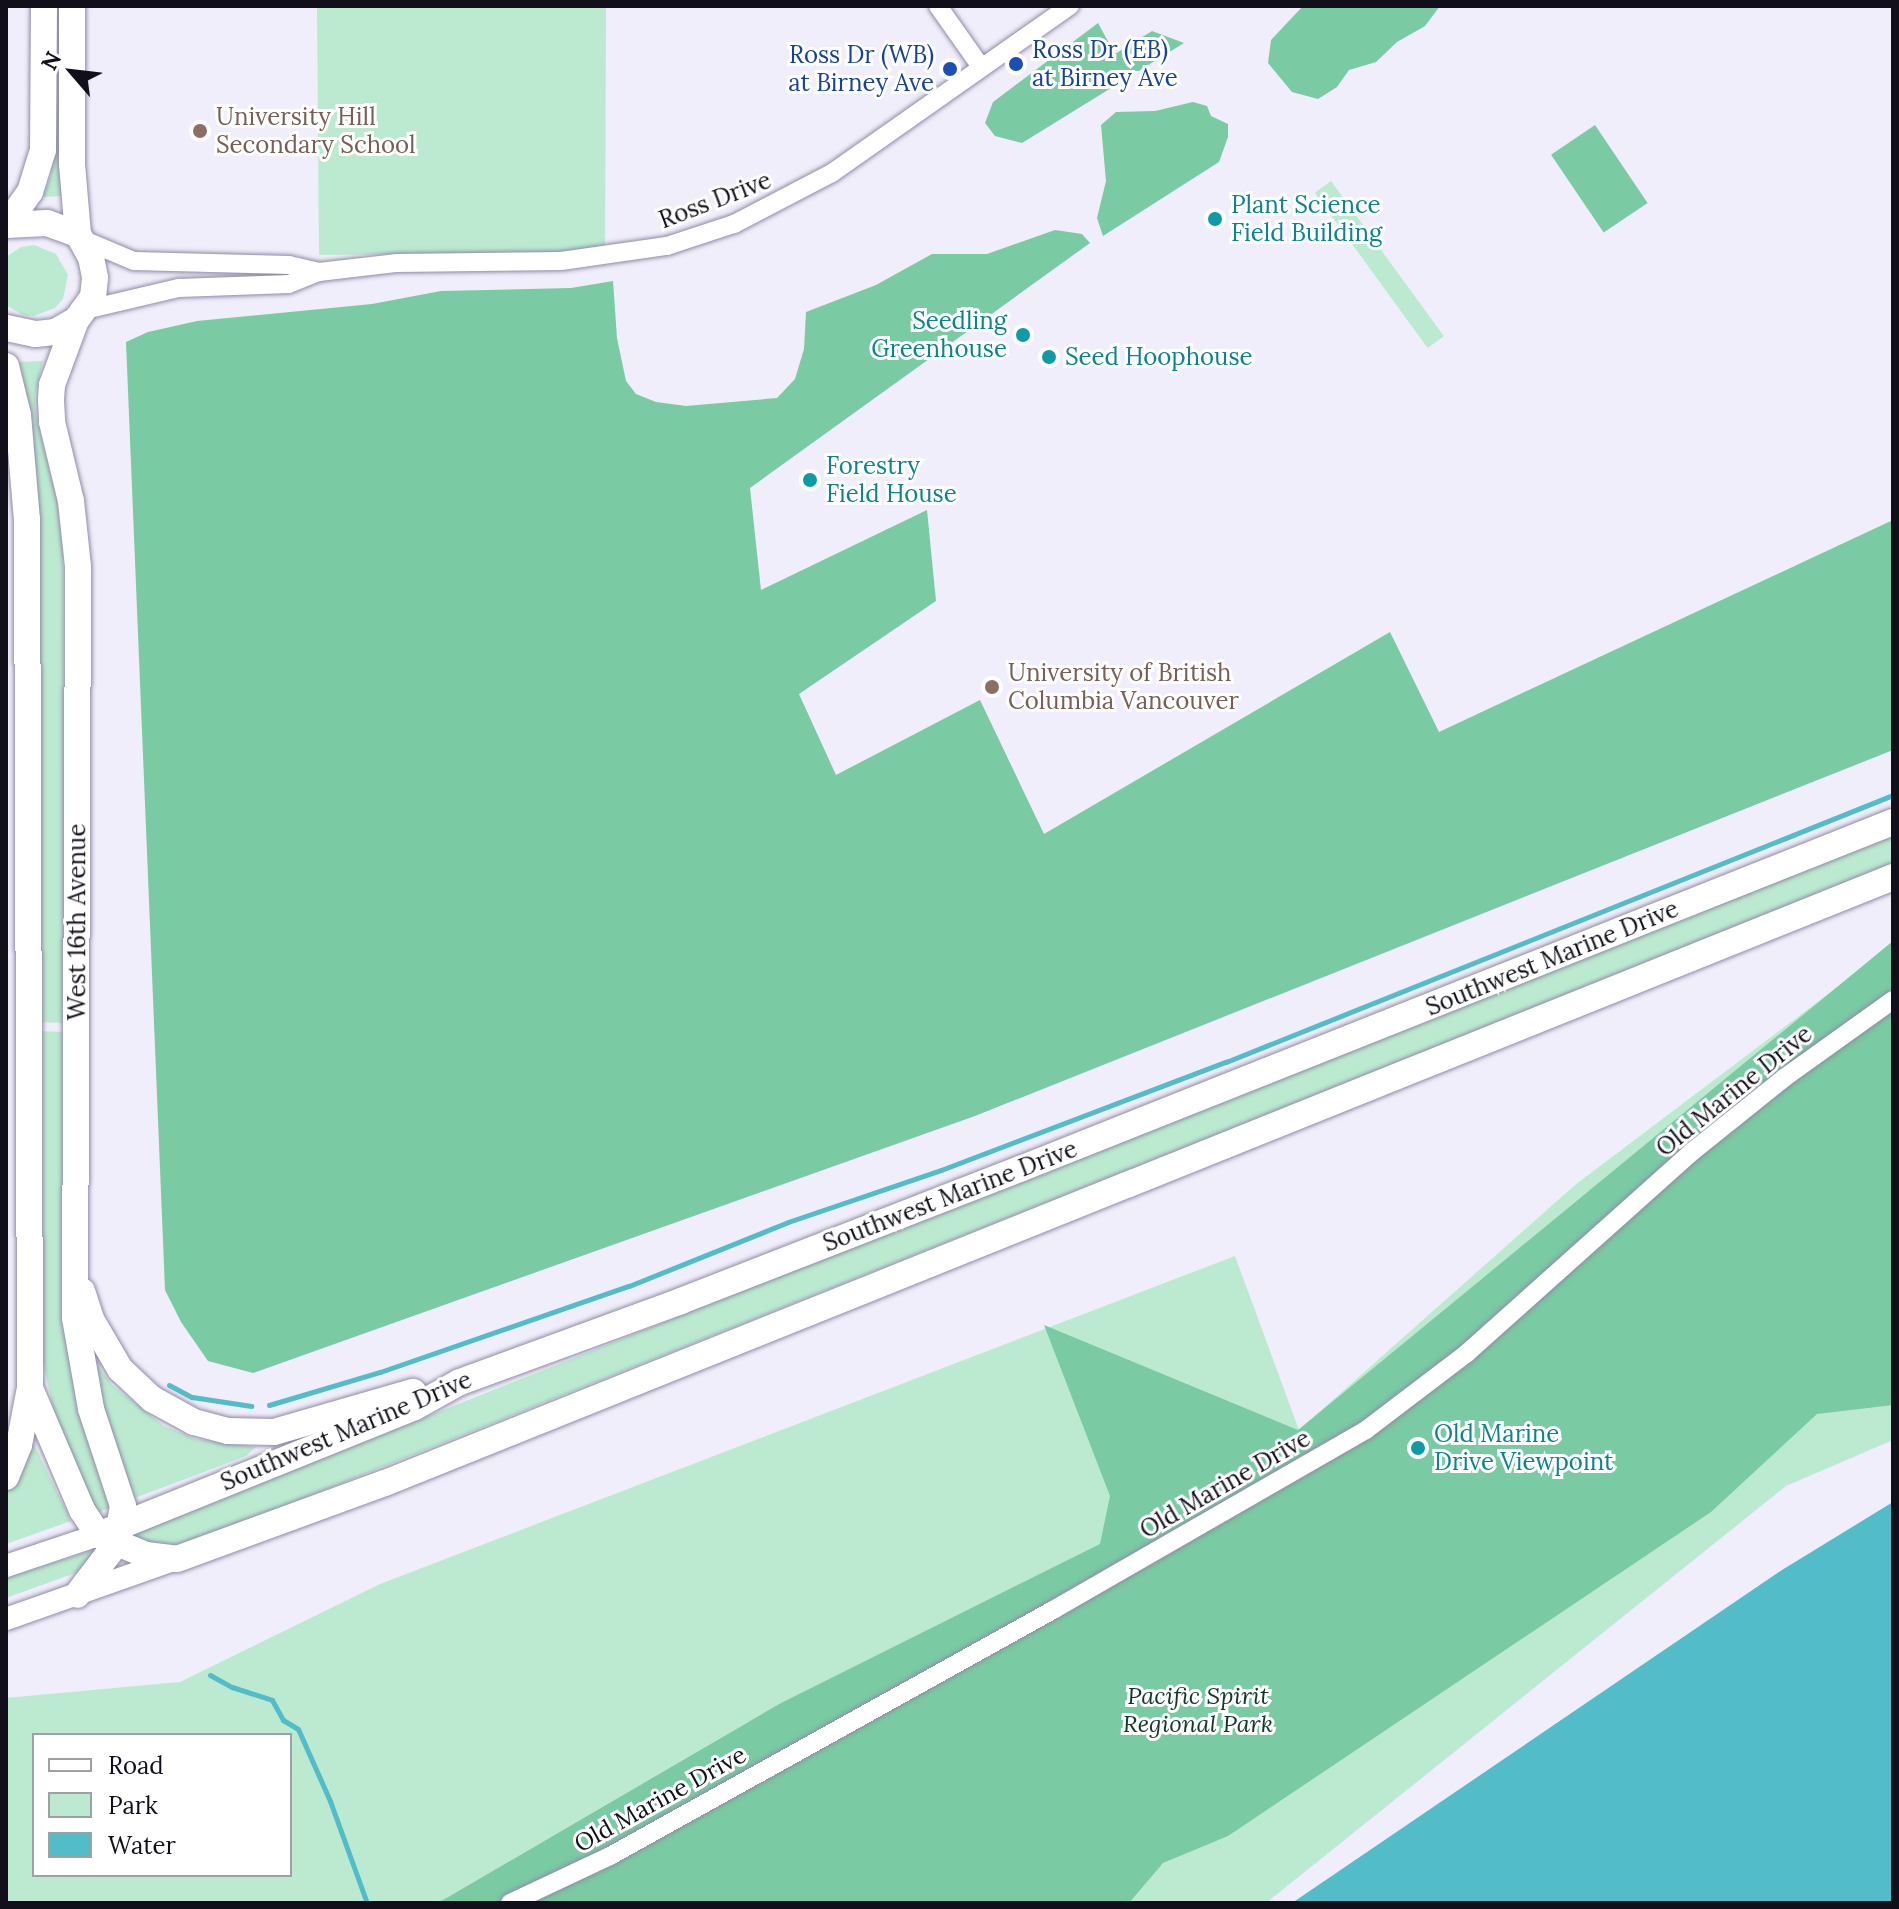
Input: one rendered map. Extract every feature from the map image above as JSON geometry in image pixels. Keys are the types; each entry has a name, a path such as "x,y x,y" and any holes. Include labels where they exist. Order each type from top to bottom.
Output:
{"main road":[{"path":"7,224 30,192 43,150 44,6"},
{"path":"7,224 47,223 81,237 72,164 72,6"},
{"name":"West 16th Avenue","path":"6,366 18,415 27,519 30,1388 82,1510 112,1534 123,1506 91,1409 77,1345 78,567 71,501 52,422 51,400 52,385 80,315 93,297 95,278 81,237"},
{"path":"6,328 35,334 55,332 80,315"},
{"name":"Southwest Marine Drive","path":"112,1534 415,1407 460,1382 681,1301 1035,1163 1893,822"},
{"path":"77,1595 112,1534 146,1555 177,1559 400,1477 1893,877"},
{"path":"75,1273 92,1321 120,1369 166,1409 202,1424 243,1432 284,1430 406,1393 460,1382"},
{"path":"6,1477 19,1445 30,1388"}],"street":[{"path":"938,6 981,67"},
{"name":"Ross Drive","path":"80,315 179,288 289,284 319,272 397,263 561,261 667,246 734,224 819,180 1070,6"},
{"name":"Ross Drive","path":"81,237 134,261 289,265 319,272"},
{"name":"Old Marine Drive","path":"510,1903 610,1856 1053,1610 1366,1430 1467,1353 1693,1151 1784,1078 1893,1000"},
{"name":"Southwest Marine Drive","path":"6,1566 112,1534"},
{"path":"6,1619 177,1559"}],"green space":[{"path":"52,6 59,6 61,196 43,197 51,175"},
{"path":"317,6 606,6 605,248 546,253 319,255"},
{"path":"1303,6 1440,6 1425,26 1397,42 1376,62 1349,70 1337,87 1318,99 1292,92 1268,63 1271,40"},
{"path":"1098,23 1115,54 1152,31 1184,43 1022,143 995,136 985,123 993,102"},
{"path":"1193,102 1207,106 1211,116 1228,124 1228,137 1219,162 1103,236 1097,218 1106,181 1101,125 1116,112 1155,111"},
{"path":"1595,125 1648,203 1604,233 1551,155"},
{"path":"1331,181 1444,336 1428,348 1315,193"},
{"path":"1055,230 1082,234 1090,243 750,488 761,590 927,510 936,601 799,694 836,775 980,700 1044,834 1390,632 1439,732 1893,520 1893,750 975,1116 253,1373 208,1361 181,1322 165,1290 126,342 148,332 197,321 372,304 441,291 571,288 613,281 617,338 626,381 636,394 656,402 686,406 777,398 795,379 804,349 806,312 876,285 932,254 987,254"},
{"path":"34,245 56,254 68,275 63,299 55,308 34,316 23,315 6,305 6,257 21,247"},
{"path":"43,361 35,396 36,414 57,500 63,552 65,1023 38,1022 35,479 33,432 19,362"},
{"path":"1893,834 1893,865 204,1538 169,1547 151,1546 131,1534"},
{"name":"Pacific Spirit Regional Park","path":"1893,941 1893,1405 1817,1414 1711,1512 1228,1836 1163,1863 1129,1903 438,1903 781,1703 1100,1544 1110,1496 1044,1325 1298,1430"},
{"name":"Pacific Spirit Regional Park","path":"1893,945 1893,1440 1786,1486 1266,1903 6,1903 6,1698 180,1682 380,1584 1235,1256 1299,1430 1575,1185"},
{"path":"37,1031 65,1032 66,1327 77,1399 108,1500 109,1508 99,1512 93,1512 59,1436 41,1353"},
{"path":"85,1349 112,1385 164,1426 196,1439 256,1447 246,1456 127,1501"},
{"path":"30,1436 71,1521 6,1544 6,1493"},
{"path":"96,1549 78,1572 6,1598 6,1578"}],"water":[{"path":"1893,1502 1893,1903 1292,1903 1782,1570"}],"waterway":[{"path":"269,1405 380,1372 629,1286 788,1222 941,1170 1226,1062 1893,795"},
{"path":"169,1385 192,1397 251,1406"},
{"path":"210,1675 232,1687 272,1700 283,1720 298,1729 330,1801 367,1903"}],"place":[{"name":"Ross Dr (EB) at Birney Ave","path":"1016,64"},
{"name":"Ross Dr (WB) at Birney Ave","path":"950,69"},
{"name":"University Hill Secondary School","path":"200,131"},
{"name":"Plant Science Field Building","path":"1215,219"},
{"name":"Seedling Greenhouse","path":"1023,335"},
{"name":"Seed Hoophouse","path":"1049,357"},
{"name":"Forestry Field House","path":"810,480"},
{"name":"University of British Columbia Vancouver","path":"992,687"},
{"name":"Old Marine Drive Viewpoint","path":"1418,1448"}]}
